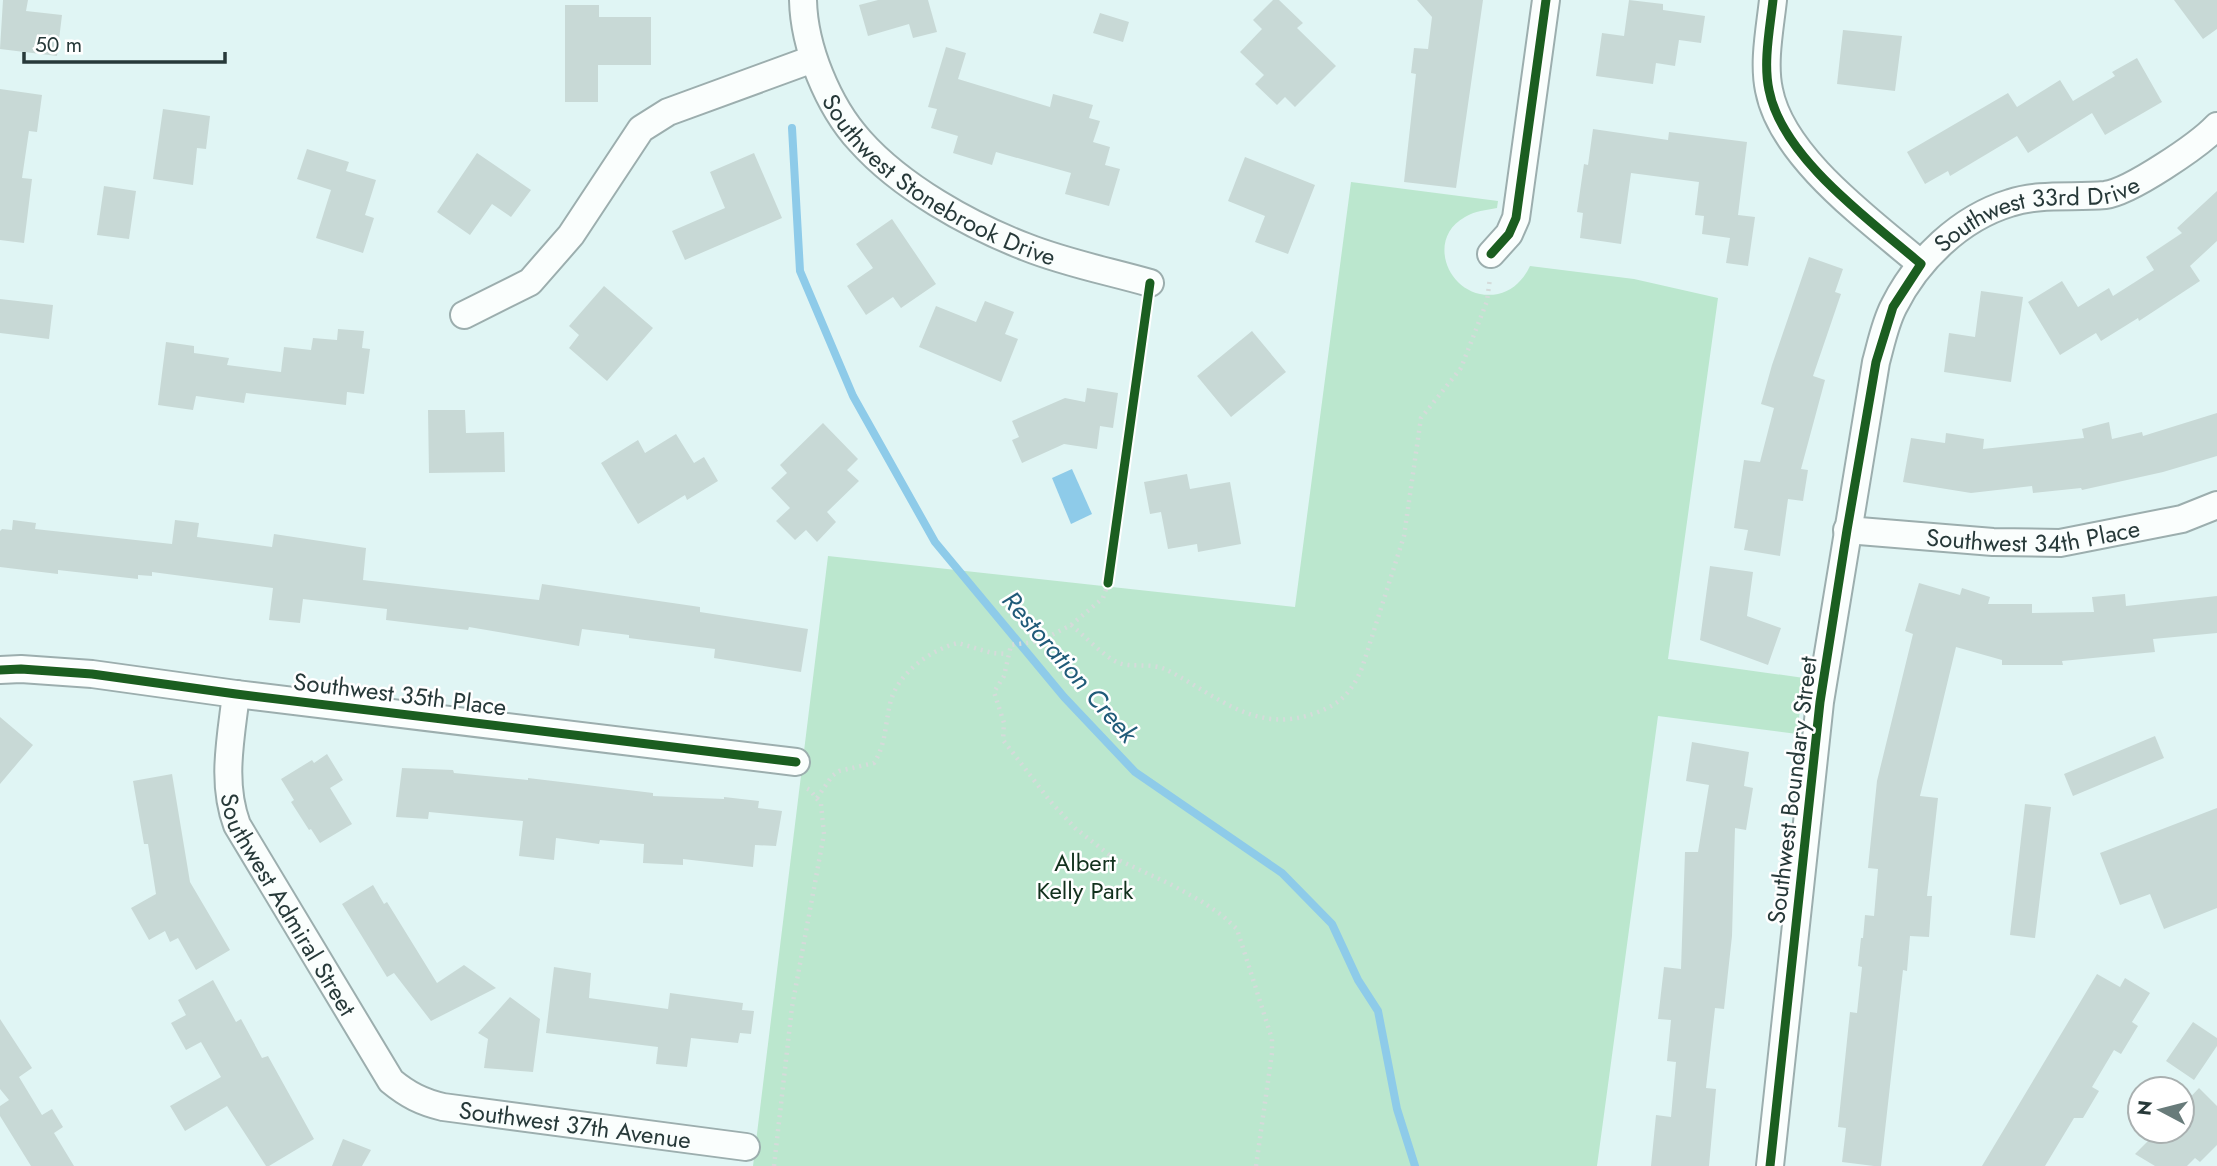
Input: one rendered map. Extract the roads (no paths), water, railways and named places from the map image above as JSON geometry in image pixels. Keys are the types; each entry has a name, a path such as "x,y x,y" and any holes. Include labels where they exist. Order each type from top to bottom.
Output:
{"street":[{"name":"Southwest Stonebrook Drive","path":"803,0 813,59 826,90 859,141 905,181 965,218 1024,247 1150,283"},
{"path":"1491,254 1509,234 1516,218 1546,0"},
{"name":"Southwest 33rd Drive","path":"1773,0 1767,62 1769,90 1778,119 1804,158 1832,187 1921,264 1954,232 1981,215 2010,202 2041,197 2109,195 2140,181 2207,137 2217,126"},
{"path":"464,316 530,282 570,235 641,129 668,112 813,59"},
{"name":"Southwest Boundary Street","path":"1770,1166 1820,702 1875,362 1893,307 1921,264"},
{"name":"Southwest 34th Place","path":"1847,530 1993,542 2060,543 2182,519 2217,505"},
{"name":"Southwest 35th Place","path":"0,670 92,674 796,762"},
{"name":"Southwest Admiral Street","path":"236,694 227,783 229,805 236,825 381,1066 391,1081 406,1093"},
{"name":"Southwest 37th Avenue","path":"406,1093 443,1107 746,1147"}],"water":[{"path":"1072,469 1092,514 1071,524 1052,478"}],"waterway":[{"name":"Restoration Creek","path":"792,128 800,271 853,396 935,542 1064,697 1135,772 1282,873 1332,924 1358,980 1378,1011 1397,1109 1415,1166"}],"park label":[{"name":"Albert Kelly Park","path":"1085,876"}]}
